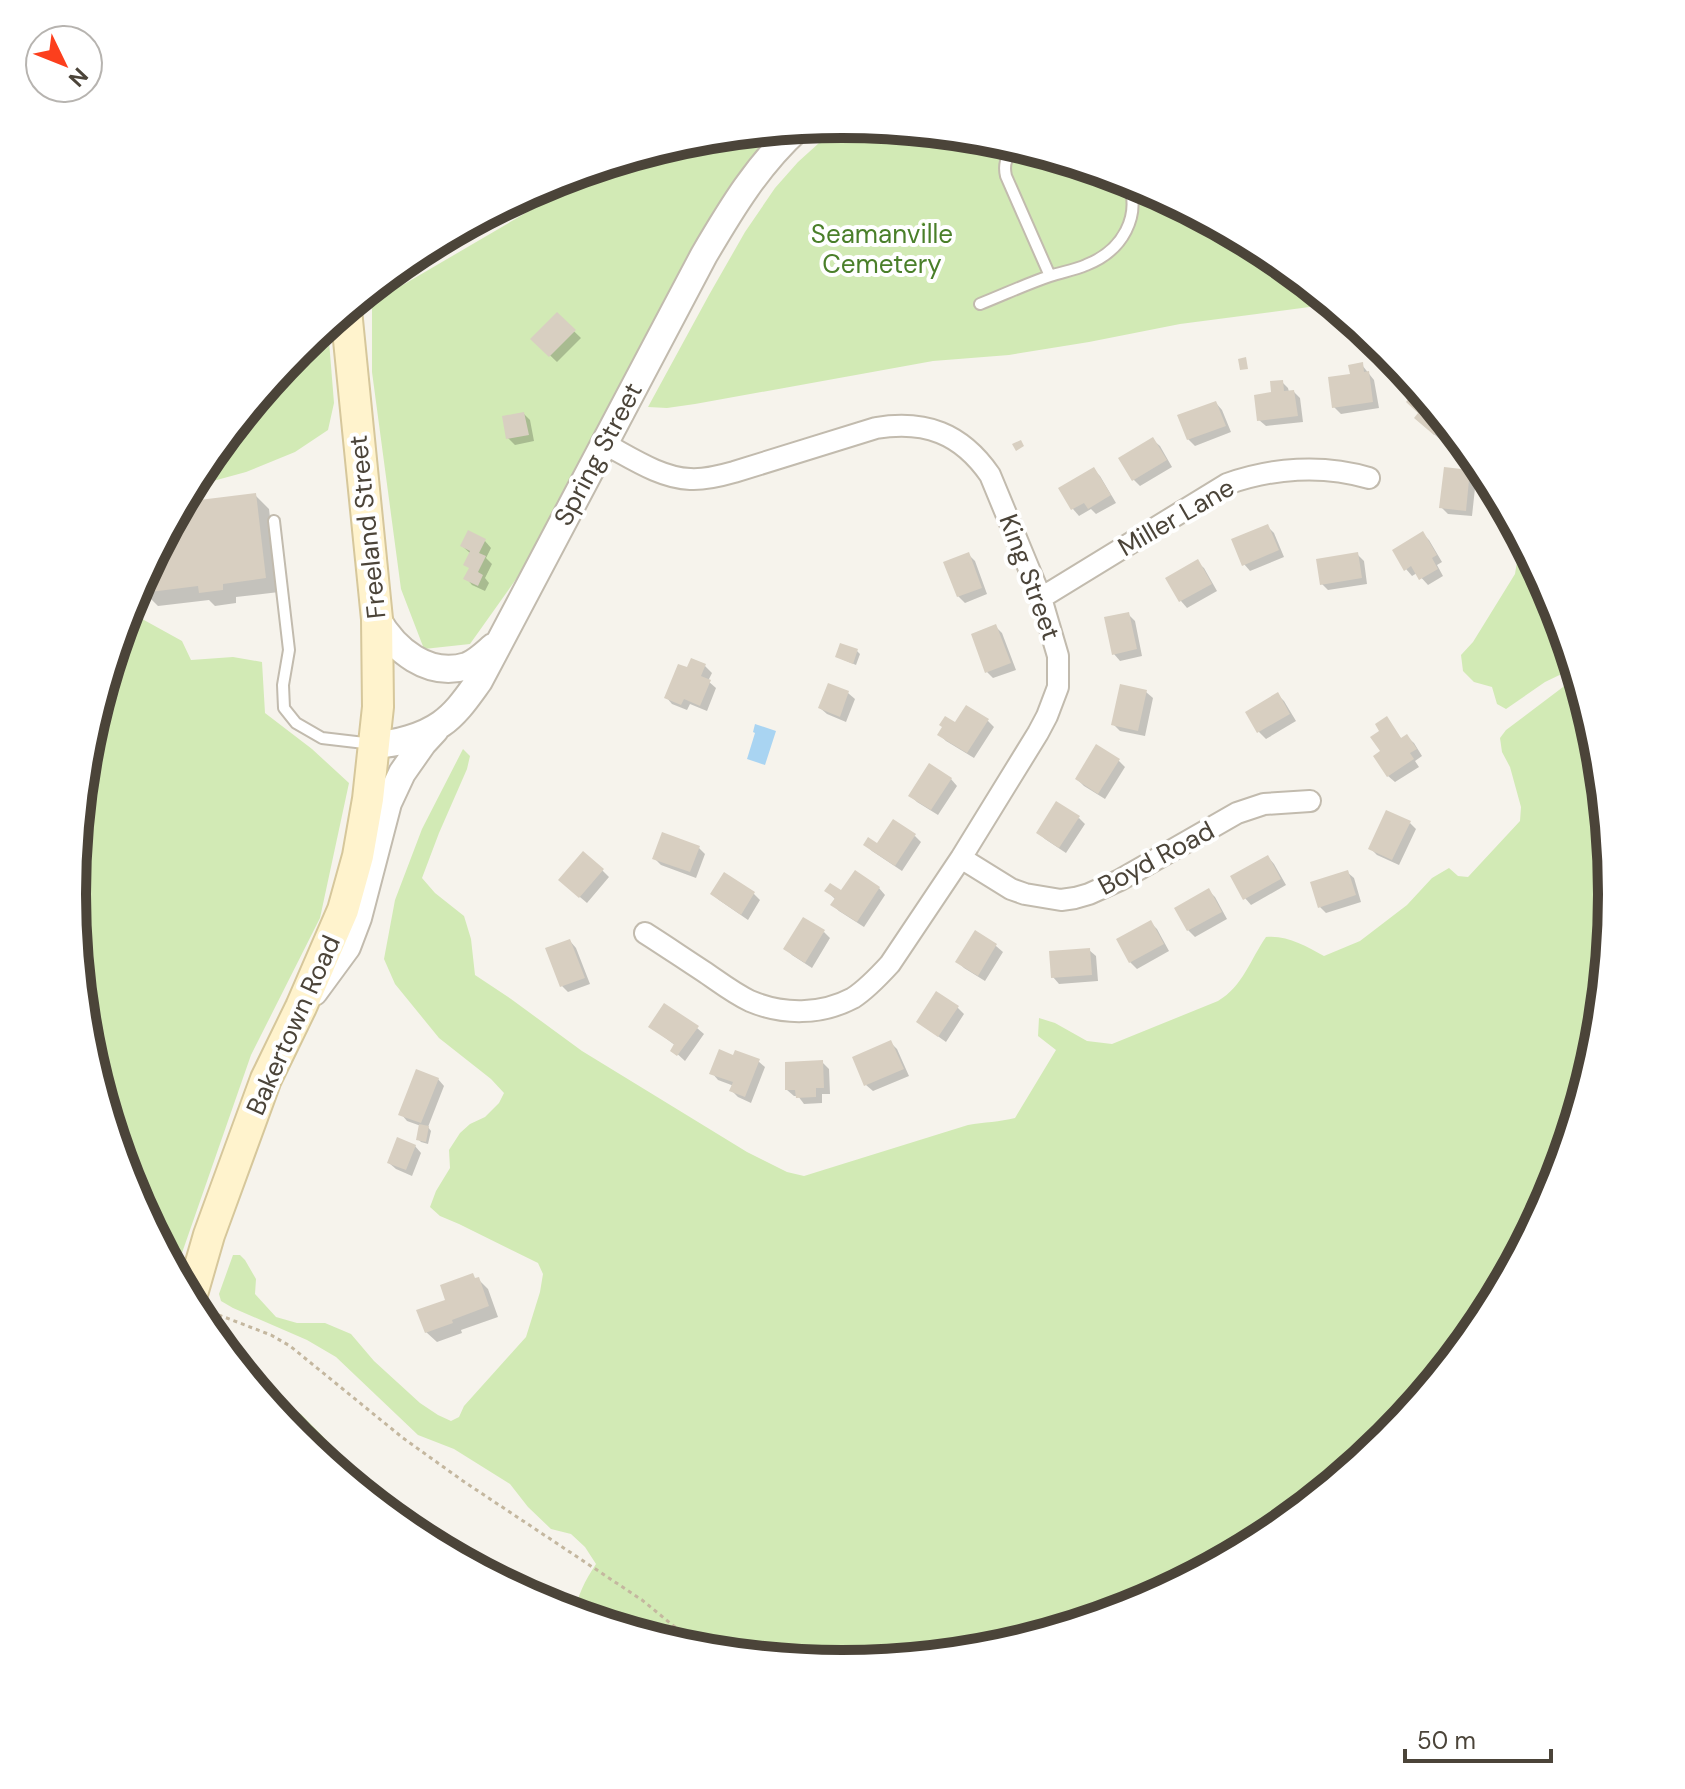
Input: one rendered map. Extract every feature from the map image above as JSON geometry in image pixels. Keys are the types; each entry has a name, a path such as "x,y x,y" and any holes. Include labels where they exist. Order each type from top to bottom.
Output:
{"main road":[{"name":"Freeland Street","path":"347,323 377,619 375,744"},
{"name":"Bakertown Road","path":"200,1294 209,1235 266,1079 334,933 352,883 375,744"}],"street":[{"name":"Spring Street","path":"375,744 399,741 441,725 479,681 704,255 738,198 785,141"},
{"name":"King Street","path":"603,443 664,474 693,480 734,472 876,428 912,426 940,432 967,448 990,475 1041,598 1058,656 1058,687 1038,733 961,858 890,964 854,997 813,1011 780,1010 748,1000 645,933"},
{"name":"Miller Lane","path":"1041,598 1210,493 1237,480 1298,469 1330,470 1369,478"},
{"path":"377,619 386,635 409,656 437,667 468,665 502,640"},
{"path":"301,1007 347,947 358,918 388,803 410,759 441,725"},
{"name":"Boyd Road","path":"961,858 1011,889 1025,894 1061,900 1075,898 1120,880 1237,813 1264,804 1310,801"}],"lane":[{"path":"1007,157 1006,176 1050,276"},
{"path":"980,304 1050,276 1088,265 1111,251 1131,221 1132,196"},
{"path":"274,521 289,650 283,685 284,708 296,723 322,738 375,744"}],"path":[{"path":"210,1310 290,1346 403,1438 642,1600 682,1633"}],"green space":[{"name":"Seamanville Cemetery","path":"842,138 941,144 1038,164 1086,178 1177,216 1263,265 1317,306 1180,324 1009,355 933,361 695,404 648,407 745,232 775,188 824,139"},
{"path":"768,142 662,306 536,551 470,644 424,649 401,589 372,372 372,303 558,194 647,164"},
{"path":"329,341 334,403 328,430 295,452 246,472 208,482 274,396"},
{"path":"1518,555 1541,605 1565,672 1506,709 1497,704 1492,687 1474,682 1463,671 1461,655 1473,642 1515,574"},
{"path":"140,616 182,641 191,660 233,657 262,662 265,713 312,749 349,783 320,918 251,1055 180,1259 144,1184 112,1090 92,993 88,944 86,894 92,796 112,699"},
{"path":"1568,682 1593,796 1599,894 1597,944 1593,993 1573,1090 1541,1184 1498,1273 1472,1315 1411,1393 1341,1463 1303,1495 1221,1550 1177,1573 1086,1611 1038,1625 941,1645 842,1651 793,1649 744,1645 647,1625 578,1603 596,1564 585,1547 571,1534 551,1529 510,1484 454,1449 418,1435 336,1357 307,1340 221,1301 219,1294 233,1255 240,1255 256,1279 255,1294 276,1317 297,1323 325,1323 351,1334 374,1361 420,1403 451,1421 459,1417 464,1406 526,1337 543,1274 538,1263 440,1216 430,1207 450,1168 449,1150 460,1133 485,1117 504,1093 439,1038 395,984 384,959 395,900 422,829 463,749 470,756 467,769 422,878 435,893 464,916 471,939 475,975 582,1051 747,1152 787,1172 804,1176 968,1125 1015,1118 1056,1050 1038,1036 1039,1018 1055,1023 1087,1041 1112,1044 1227,995 1240,980 1266,937 1289,939 1324,956 1360,941 1407,905 1432,878 1449,868 1458,876 1468,877 1520,821 1521,807 1500,738 1506,730"},
{"path":"287,1406 301,1414 356,1473"}],"water":[{"path":"755,724 776,731 765,765 747,759"}],"building":[{"path":"557,312 576,330 549,357 530,339"},
{"path":"1246,357 1248,369 1240,370 1238,359"},
{"path":"1363,362 1364,372 1369,371 1373,402 1332,408 1328,377 1350,374 1348,365"},
{"path":"1283,380 1284,391 1294,390 1298,416 1257,421 1254,395 1271,392 1270,381"},
{"path":"1411,396 1439,429 1434,435 1414,418 1418,413 1406,402"},
{"path":"1216,401 1226,426 1187,440 1177,415"},
{"path":"524,412 529,435 506,439 502,416"},
{"path":"1153,437 1167,460 1132,481 1118,458"},
{"path":"1021,440 1024,446 1016,451 1012,444"},
{"path":"1094,467 1111,495 1088,509 1084,503 1071,510 1058,488"},
{"path":"1444,467 1469,470 1466,511 1439,508"},
{"path":"256,493 266,578 223,584 223,590 199,593 198,586 150,592 197,500"},
{"path":"1268,524 1279,550 1242,566 1231,539"},
{"path":"468,530 486,539 479,553 486,556 478,572 483,575 478,586 463,579 469,568 463,565 470,551 460,546"},
{"path":"1423,531 1437,555 1432,558 1438,569 1419,580 1411,566 1404,571 1392,550"},
{"path":"969,552 982,588 957,597 943,562"},
{"path":"1358,552 1362,578 1320,585 1316,559"},
{"path":"1198,559 1212,584 1179,602 1165,578"},
{"path":"1129,612 1137,649 1112,655 1104,617"},
{"path":"996,624 1011,663 985,673 971,634"},
{"path":"840,643 858,649 853,664 835,657"},
{"path":"691,658 706,664 701,676 711,680 700,706 684,699 681,705 664,698 678,664 687,667"},
{"path":"828,683 849,691 840,717 818,708"},
{"path":"1120,684 1147,690 1138,731 1111,725"},
{"path":"1278,692 1290,714 1257,733 1245,712"},
{"path":"966,705 989,719 967,753 937,735 945,716 955,722"},
{"path":"1387,716 1401,738 1407,734 1417,749 1410,753 1414,759 1387,777 1373,756 1380,751 1370,737 1379,731 1375,724"},
{"path":"1096,744 1120,759 1098,794 1075,779"},
{"path":"929,763 952,778 931,810 908,796"},
{"path":"1056,801 1080,816 1059,848 1036,833"},
{"path":"1386,810 1411,821 1392,860 1368,849"},
{"path":"893,819 916,834 895,866 863,845 868,837 877,843"},
{"path":"662,832 700,846 690,872 652,859"},
{"path":"583,851 604,869 579,898 558,880"},
{"path":"1268,855 1281,879 1243,900 1230,876"},
{"path":"855,870 880,887 857,922 830,905 835,898 824,891 830,883 841,890"},
{"path":"1348,870 1356,895 1318,908 1310,882"},
{"path":"724,872 755,892 741,915 710,894"},
{"path":"1209,888 1222,912 1187,931 1174,908"},
{"path":"803,917 825,930 805,963 783,949"},
{"path":"1151,920 1164,944 1129,963 1116,939"},
{"path":"975,930 997,944 978,976 955,962"},
{"path":"570,939 585,978 560,987 545,948"},
{"path":"1090,948 1092,975 1051,978 1049,951"},
{"path":"936,991 959,1006 938,1037 916,1022"},
{"path":"664,1003 699,1026 677,1056 670,1051 674,1044 648,1027"},
{"path":"891,1040 904,1069 864,1086 852,1057"},
{"path":"719,1049 733,1055 735,1050 760,1059 745,1097 729,1091 733,1082 709,1074"},
{"path":"823,1060 824,1088 816,1088 816,1097 796,1098 795,1090 785,1090 785,1062"},
{"path":"416,1069 439,1078 421,1123 398,1115"},
{"path":"419,1124 429,1126 426,1142 416,1140"},
{"path":"397,1137 416,1145 406,1170 387,1163"},
{"path":"473,1273 475,1278 479,1277 489,1306 425,1333 416,1310 445,1300 440,1285"}]}
